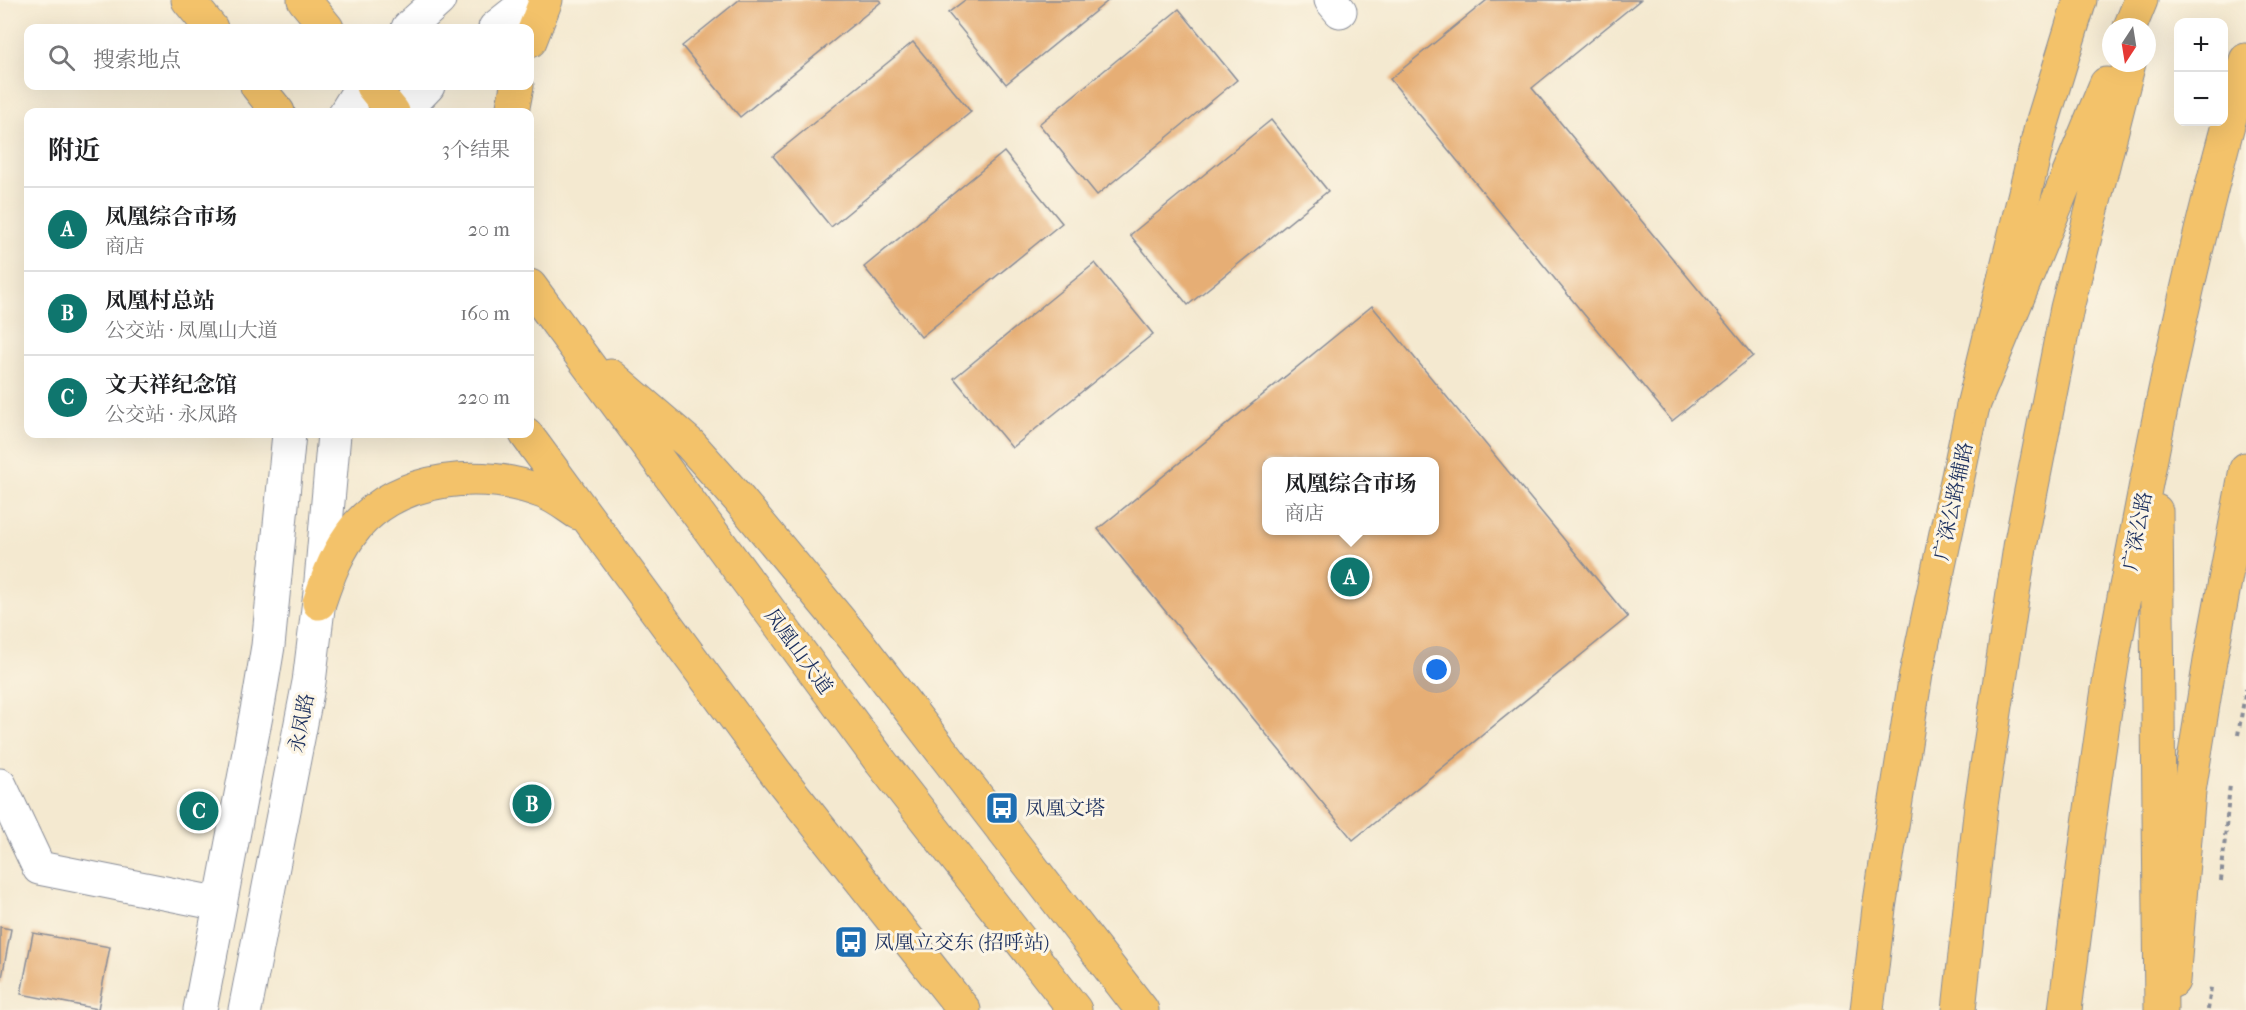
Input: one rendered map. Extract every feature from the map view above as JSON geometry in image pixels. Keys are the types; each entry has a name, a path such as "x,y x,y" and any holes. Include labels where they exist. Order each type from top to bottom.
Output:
{"main road":[{"path":"188,0 208,24"},
{"path":"304,0 324,24"},
{"path":"534,31 546,0"},
{"name":"广深公路辅路","path":"1867,1010 1879,908 1916,675 1973,406 2041,127 2080,0"},
{"path":"2134,18 2143,0"},
{"path":"2140,18 2143,0"},
{"name":"广深公路","path":"2065,1010 2085,849 2113,658 2155,438 2191,269 2246,60"},
{"path":"1973,406 2111,72"},
{"path":"1959,1010 1981,805 2020,546 2067,308 2127,72"},
{"path":"260,90 275,108"},
{"path":"375,90 390,108"},
{"path":"513,108 516,90"},
{"name":"凤凰山大道","path":"534,291 849,719 1075,1010"},
{"path":"574,346 690,444 738,498 859,644 1142,1010"},
{"path":"529,438 776,773 964,1010"},
{"path":"2155,438 2161,1010"},
{"path":"2170,1010 2190,791 2210,661 2246,469"},
{"path":"319,603 336,558 357,526 384,503 414,488 458,480 504,482 545,493 592,523"}],"street":[{"path":"412,24 439,0"},
{"path":"500,24 530,0"},
{"path":"348,108 360,90"},
{"path":"407,108 424,90"},
{"path":"200,1010 268,646 289,438"},
{"name":"永凤路","path":"245,1010 309,682 319,603 334,438"},
{"path":"0,785 39,868 220,904"}],"path":[{"path":"2236,742 2246,689"},
{"path":"2220,890 2230,773"},
{"path":"2208,1010 2211,981"}],"building":[{"path":"739,0 879,0 881,2 740,117 682,46"},
{"path":"965,0 1109,0 1006,84 948,13"},
{"path":"1487,0 1640,0 1532,88 1753,356 1672,421 1390,79"},
{"path":"1179,9 1237,80 1097,195 1039,124"},
{"path":"913,42 971,112 831,227 773,156"},
{"path":"1271,120 1328,191 1188,305 1130,235"},
{"path":"1004,152 1062,223 921,337 864,267"},
{"path":"1095,263 1153,334 1012,448 954,378"},
{"path":"1372,306 1628,617 1353,840 1098,529"},
{"path":"0,927 11,929 1,983 0,983"},
{"path":"33,933 110,947 98,1009 21,994"}],"place":[{"name":"凤凰综合市场","path":"1350,577"},
{"name":"凤凰村总站","path":"532,804"},
{"name":"凤凰文塔","path":"1002,808"},
{"name":"文天祥纪念馆","path":"199,811"},
{"name":"凤凰立交东 (招呼站)","path":"851,942"}]}
